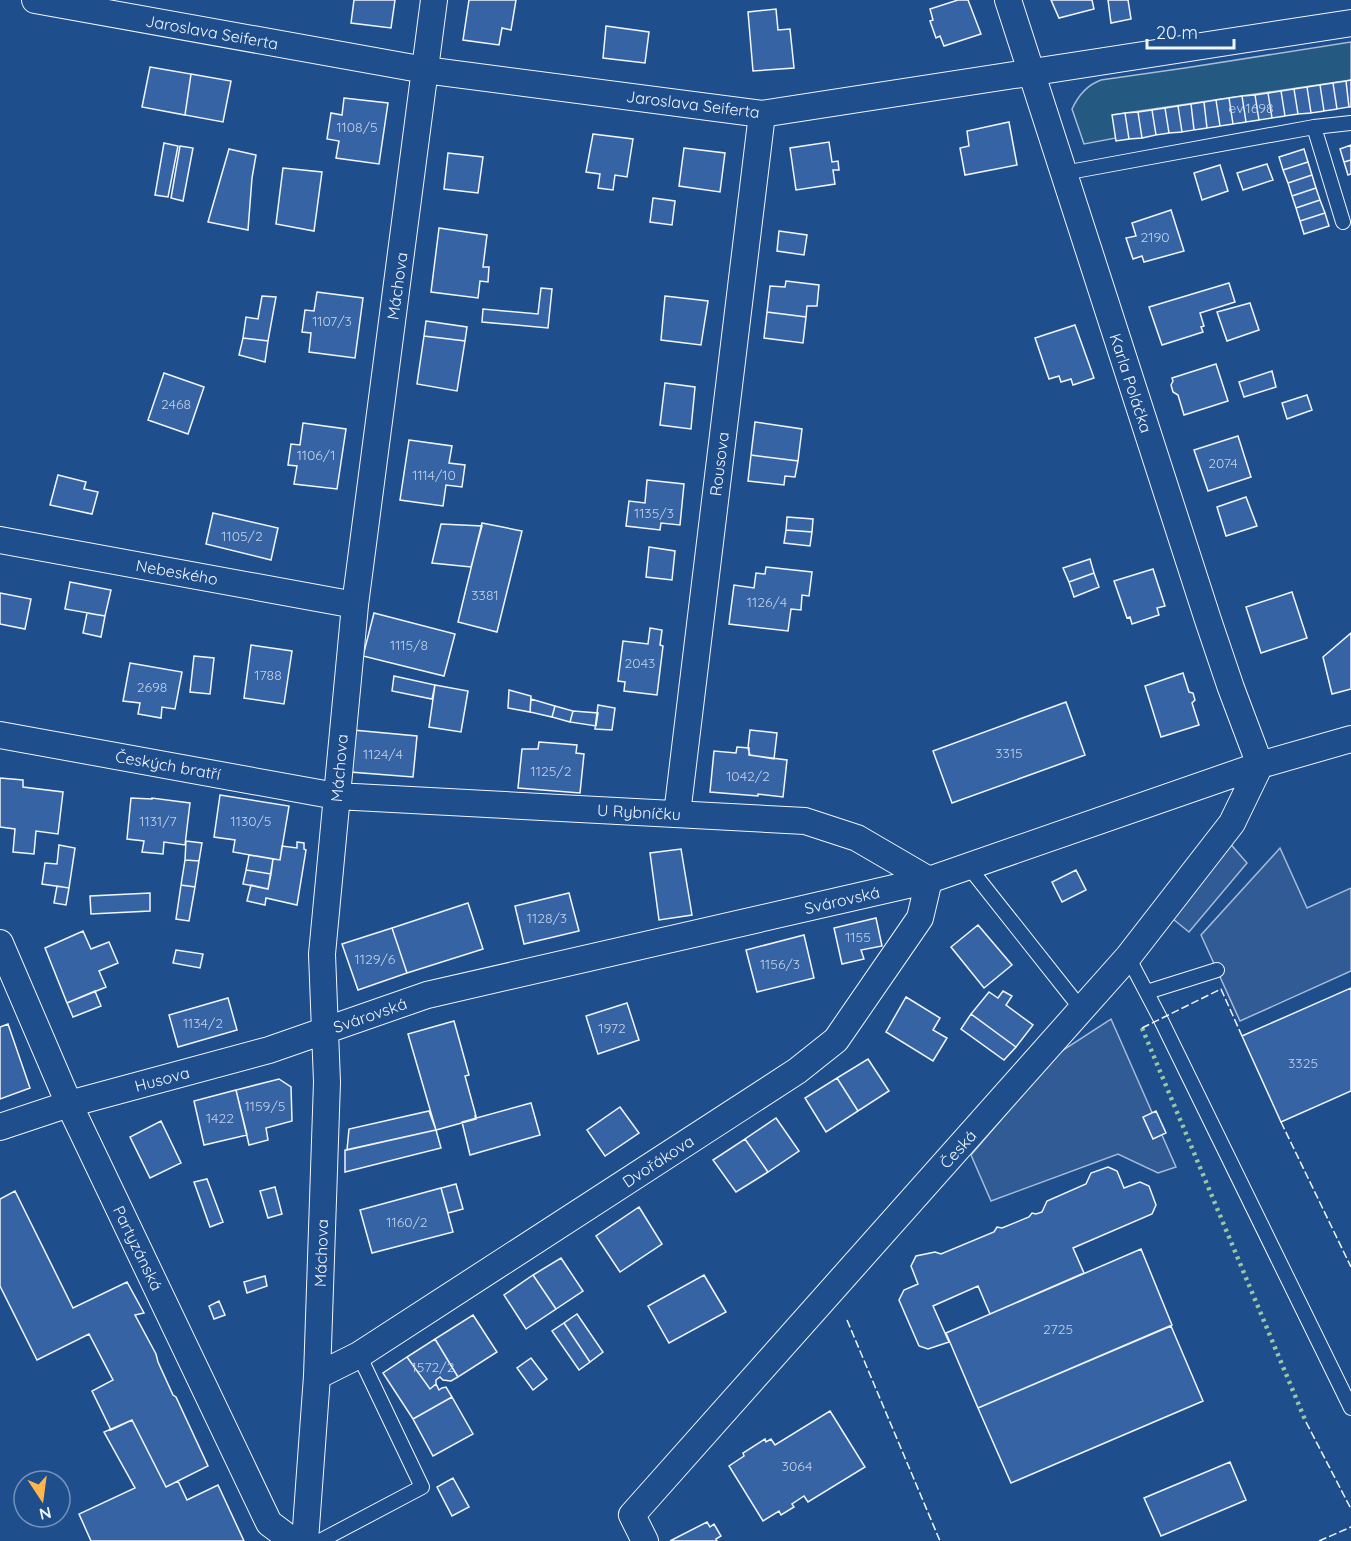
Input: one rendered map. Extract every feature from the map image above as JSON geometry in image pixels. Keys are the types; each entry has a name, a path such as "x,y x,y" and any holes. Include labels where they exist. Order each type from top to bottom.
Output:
{"street":[{"name":"Jaroslava Seiferta","path":"35,0 425,70 762,114 1351,23"},
{"name":"Máchova","path":"305,1541 317,1376 327,1082 322,954 355,605 434,0"},
{"name":"Karla Poláčka","path":"1008,0 1208,620 1260,765"},
{"name":"Rousova","path":"677,813 762,114"},
{"name":"Nebeského","path":"0,540 355,605"},
{"name":"Českých bratří","path":"0,735 336,795"},
{"name":"Svárovská","path":"325,1031 427,995 928,880 1260,765 1351,739"},
{"name":"Česká","path":"645,1541 632,1515 1128,957 1232,824 1260,765"},
{"name":"U Rybníčku","path":"336,795 805,822 856,838 928,880"},
{"name":"Dvořákova","path":"317,1376 359,1355 797,1071 836,1040 920,918 928,880"},
{"name":"Partyzánská","path":"0,943 69,1104 269,1523 293,1541"},
{"name":"Husova","path":"0,1127 69,1104 270,1050 325,1031"}],"lane":[{"path":"1064,173 1314,127 1351,123"},
{"path":"1314,127 1344,222"},
{"path":"968,866 1082,1010"},
{"path":"1128,957 1351,1408"},
{"path":"1147,992 1217,970"},
{"path":"320,1541 422,1487 359,1355"}],"shaded area":[{"path":"1351,42 1351,80 1113,115 1116,138 1084,144 1072,109 1091,85 1101,80"},
{"path":"1227,840 1247,863 1189,932 1168,915"},
{"path":"1280,848 1307,908 1351,888 1351,971 1240,1021 1201,935"},
{"path":"1111,1019 1176,1167 1158,1173 1118,1154 991,1201 971,1155 1057,1054"}],"building":[{"path":"354,0 395,0 391,28 351,23"},
{"path":"469,0 516,0 511,30 502,28 499,45 463,40"},
{"path":"958,0 968,0 981,34 944,46 940,36 936,38 930,21 933,20 930,9"},
{"path":"1051,0 1092,0 1094,9 1059,18"},
{"path":"1108,0 1128,0 1131,19 1111,23"},
{"path":"776,9 778,30 790,29 794,68 753,71 748,12"},
{"path":"606,26 649,32 645,63 603,58"},
{"path":"150,67 191,74 185,115 142,107"},
{"path":"191,74 231,81 223,122 185,115"},
{"path":"1351,80 1351,107 1349,107 1346,81"},
{"path":"1346,81 1349,107 1337,109 1333,83"},
{"path":"1333,83 1337,109 1324,111 1320,85"},
{"path":"1320,85 1324,111 1311,113 1307,87"},
{"path":"1307,87 1311,113 1298,114 1294,89"},
{"path":"1294,89 1298,114 1285,116 1281,91"},
{"path":"1281,91 1285,116 1272,118 1268,93"},
{"path":"1268,93 1272,118 1259,120 1255,95"},
{"path":"1255,95 1259,120 1246,122 1242,96"},
{"path":"1242,96 1246,122 1233,124 1229,98"},
{"path":"344,98 388,103 379,164 336,158 339,141 327,139 331,113 342,115"},
{"path":"1229,98 1233,124 1220,126 1216,100"},
{"path":"1216,100 1220,126 1207,128 1204,102"},
{"path":"1204,102 1207,128 1194,130 1191,104"},
{"path":"1191,104 1194,130 1182,132 1178,106"},
{"path":"1178,106 1182,132 1169,133 1165,108"},
{"path":"1165,108 1169,133 1156,135 1152,110"},
{"path":"1152,110 1156,135 1142,138 1138,112"},
{"path":"1138,112 1142,138 1129,139 1125,113"},
{"path":"1125,113 1129,139 1116,141 1112,115"},
{"path":"1009,122 1017,165 965,175 960,148 969,146 967,131"},
{"path":"593,134 633,139 627,177 615,175 613,190 598,188 600,174 586,172"},
{"path":"829,142 832,162 838,161 839,170 833,170 835,184 796,190 790,148"},
{"path":"164,143 178,146 168,197 155,195"},
{"path":"1351,145 1351,160 1344,162 1340,149"},
{"path":"180,146 193,148 183,201 171,198"},
{"path":"684,148 725,153 720,192 679,186"},
{"path":"229,149 256,155 248,230 208,222"},
{"path":"1304,149 1308,162 1283,170 1279,157"},
{"path":"448,153 483,157 478,193 444,189"},
{"path":"1351,160 1351,174 1348,175 1344,162"},
{"path":"1308,162 1312,175 1288,183 1283,170"},
{"path":"1267,164 1273,180 1243,190 1237,173"},
{"path":"1220,165 1228,191 1202,200 1194,173"},
{"path":"283,168 322,172 314,231 276,224"},
{"path":"1312,175 1316,188 1292,196 1288,183"},
{"path":"1316,188 1320,200 1296,208 1292,196"},
{"path":"653,198 675,201 672,225 650,222"},
{"path":"1320,200 1325,213 1300,221 1296,208"},
{"path":"1171,210 1184,251 1144,262 1142,256 1133,259 1126,238 1136,236 1132,223"},
{"path":"1325,213 1329,226 1304,234 1300,221"},
{"path":"439,228 487,235 483,267 489,267 488,282 480,281 478,298 431,292"},
{"path":"779,231 807,235 804,255 777,251"},
{"path":"786,281 819,285 817,306 807,306 806,317 767,312 770,286 785,287"},
{"path":"1229,283 1235,302 1200,313 1204,326 1201,327 1203,332 1162,345 1149,307"},
{"path":"541,288 552,289 548,328 482,322 483,309 538,314"},
{"path":"317,292 363,298 355,358 309,352 311,333 302,332 305,310 314,311"},
{"path":"262,296 276,297 268,341 243,338 246,317 258,319"},
{"path":"665,296 708,301 701,345 661,340"},
{"path":"1250,303 1259,330 1227,341 1217,312"},
{"path":"767,312 806,317 803,343 764,338"},
{"path":"426,321 467,327 465,341 424,336"},
{"path":"1075,325 1094,378 1073,385 1071,379 1061,382 1059,376 1049,379 1035,338"},
{"path":"424,336 465,341 457,391 417,384"},
{"path":"243,338 268,341 265,362 239,355"},
{"path":"1216,364 1228,401 1184,415 1178,395 1173,392 1172,378"},
{"path":"1272,371 1276,387 1244,397 1239,382"},
{"path":"164,373 204,387 188,434 148,420"},
{"path":"665,383 695,387 691,429 660,425"},
{"path":"1307,395 1312,410 1287,419 1282,403"},
{"path":"755,422 802,429 798,461 751,455"},
{"path":"303,423 346,429 337,489 294,484 297,466 288,465 291,444 300,445"},
{"path":"1238,436 1251,477 1208,491 1194,450"},
{"path":"409,440 452,446 449,463 465,465 462,487 446,485 443,506 400,500"},
{"path":"751,455 798,461 795,477 785,476 784,485 748,481"},
{"path":"58,475 86,482 84,489 98,492 92,514 50,505"},
{"path":"647,480 684,484 680,525 661,523 660,530 626,526 629,501 645,503"},
{"path":"1246,497 1257,526 1226,536 1217,507"},
{"path":"213,513 278,528 271,560 206,544"},
{"path":"787,517 813,519 812,532 786,530"},
{"path":"482,523 522,531 497,632 458,622"},
{"path":"441,524 482,526 471,567 432,563"},
{"path":"786,530 812,532 810,546 784,543"},
{"path":"649,547 675,551 672,580 646,577"},
{"path":"1090,559 1094,573 1069,582 1063,568"},
{"path":"766,567 812,572 809,596 802,595 801,610 791,609 788,631 729,624 734,585 754,588 756,573 765,574"},
{"path":"1153,569 1165,606 1157,608 1159,615 1132,624 1130,617 1127,618 1114,581"},
{"path":"1094,573 1099,587 1074,597 1069,582"},
{"path":"70,582 111,590 105,616 65,609"},
{"path":"1292,592 1307,638 1261,653 1246,607"},
{"path":"0,593 31,599 25,629 0,624"},
{"path":"87,613 105,616 101,637 83,633"},
{"path":"374,613 455,634 444,676 363,656"},
{"path":"650,628 662,630 660,645 663,646 657,695 624,691 625,682 618,681 623,641 648,644"},
{"path":"1351,633 1351,689 1332,694 1323,657"},
{"path":"251,645 292,651 284,704 244,698"},
{"path":"194,656 214,658 210,694 190,692"},
{"path":"130,663 182,672 175,709 162,707 161,718 138,714 140,703 123,701"},
{"path":"1183,673 1189,692 1193,693 1195,700 1192,703 1199,725 1161,737 1145,686"},
{"path":"394,676 435,685 432,699 392,691"},
{"path":"435,685 468,691 461,732 429,727"},
{"path":"509,690 531,696 530,712 508,708"},
{"path":"531,699 555,706 552,717 530,712"},
{"path":"1066,702 1085,755 952,803 933,751"},
{"path":"598,705 615,708 612,730 595,729"},
{"path":"555,706 573,711 570,722 552,717"},
{"path":"573,711 598,713 596,726 570,722"},
{"path":"353,730 417,736 413,777 350,772"},
{"path":"750,730 777,733 774,759 750,755 748,748"},
{"path":"539,742 577,745 576,753 584,754 580,793 518,788 522,749 538,749"},
{"path":"737,747 749,748 749,755 787,760 783,797 710,792 714,751 736,753"},
{"path":"0,778 23,780 23,787 63,792 58,834 36,831 34,854 13,852 15,829 0,827"},
{"path":"220,795 289,806 280,860 233,852 235,840 214,837"},
{"path":"131,798 190,803 185,845 164,842 163,854 142,852 144,841 127,839"},
{"path":"186,841 202,843 199,861 185,860"},
{"path":"297,842 304,843 306,850 297,905 266,898 265,905 247,901 251,885 268,889 273,859 280,860 282,846 297,848"},
{"path":"59,845 75,848 69,888 42,884 45,863 57,864"},
{"path":"681,849 692,915 659,920 650,853"},
{"path":"249,855 273,859 271,874 246,870"},
{"path":"185,860 199,861 195,887 181,885"},
{"path":"246,870 271,874 268,889 243,884"},
{"path":"1076,870 1086,890 1062,902 1052,882"},
{"path":"181,885 195,887 189,921 176,919"},
{"path":"57,886 69,888 66,905 54,903"},
{"path":"150,893 150,911 91,914 90,896"},
{"path":"569,893 579,931 524,944 515,906"},
{"path":"468,903 483,949 407,973 392,928"},
{"path":"876,918 882,946 861,950 864,959 842,964 834,928"},
{"path":"978,925 1012,965 984,988 951,947"},
{"path":"392,928 407,973 358,990 342,944"},
{"path":"83,931 91,949 109,942 118,963 99,971 106,987 67,1003 45,948"},
{"path":"804,935 814,978 757,992 746,950"},
{"path":"176,950 203,954 200,968 173,963"},
{"path":"1351,988 1351,1091 1281,1122 1242,1036"},
{"path":"95,991 101,1006 73,1017 67,1003"},
{"path":"1003,991 1012,996 1006,1005 1033,1025 1016,1047 971,1014 989,992 998,998"},
{"path":"906,997 940,1018 933,1030 947,1038 933,1061 886,1032"},
{"path":"228,998 237,1030 178,1047 169,1015"},
{"path":"627,1003 639,1040 598,1054 586,1016"},
{"path":"971,1014 1016,1047 1004,1060 961,1029"},
{"path":"454,1021 469,1075 465,1076 476,1119 436,1130 408,1034"},
{"path":"8,1024 30,1088 0,1099 0,1027"},
{"path":"868,1059 889,1091 858,1111 837,1078"},
{"path":"837,1078 858,1111 826,1132 805,1098"},
{"path":"279,1079 291,1087 292,1121 266,1128 268,1140 249,1145 236,1090"},
{"path":"236,1090 247,1135 204,1145 194,1101"},
{"path":"531,1103 540,1135 470,1155 462,1122"},
{"path":"620,1107 639,1133 605,1156 587,1130"},
{"path":"429,1111 436,1130 347,1150 349,1129"},
{"path":"1156,1111 1166,1133 1153,1139 1143,1117"},
{"path":"776,1118 799,1151 768,1172 745,1139"},
{"path":"161,1121 181,1163 150,1178 130,1137"},
{"path":"436,1130 441,1148 345,1172 345,1150"},
{"path":"745,1139 768,1172 736,1192 713,1160"},
{"path":"1108,1167 1117,1171 1124,1188 1140,1182 1149,1186 1156,1205 1152,1214 1073,1248 1084,1273 990,1314 978,1286 933,1306 949,1342 928,1349 919,1346 899,1300 904,1290 918,1284 911,1266 916,1256 935,1252 941,1254 994,1232 997,1227 1002,1228 1029,1217 1032,1213 1042,1212 1047,1201 1086,1184 1091,1173"},
{"path":"207,1179 223,1222 210,1227 194,1182"},
{"path":"456,1184 463,1209 448,1213 441,1188"},
{"path":"275,1187 282,1214 268,1218 260,1191"},
{"path":"441,1188 453,1232 372,1253 360,1210"},
{"path":"15,1191 73,1308 127,1282 144,1313 135,1315 156,1354 173,1395 176,1397 208,1466 166,1487 132,1420 111,1430 92,1391 113,1380 89,1334 37,1360 0,1286 0,1199"},
{"path":"639,1207 662,1244 620,1272 596,1236"},
{"path":"1141,1249 1172,1325 978,1408 946,1333"},
{"path":"561,1258 583,1291 556,1309 533,1275"},
{"path":"533,1275 556,1309 526,1329 504,1295"},
{"path":"704,1275 726,1312 669,1343 648,1306"},
{"path":"265,1276 267,1286 247,1293 244,1282"},
{"path":"219,1301 225,1315 214,1319 209,1306"},
{"path":"577,1314 603,1352 590,1362 564,1323"},
{"path":"473,1315 497,1352 458,1377 435,1339"},
{"path":"564,1323 590,1362 579,1370 552,1331"},
{"path":"1171,1326 1203,1401 1011,1483 978,1408"},
{"path":"435,1339 458,1377 451,1381 440,1377 430,1389 407,1357"},
{"path":"407,1357 430,1389 436,1384 439,1390 446,1387 452,1397 413,1419 383,1373"},
{"path":"531,1358 547,1379 533,1390 517,1368"},
{"path":"452,1397 473,1434 433,1456 413,1419"},
{"path":"830,1411 865,1467 808,1502 804,1496 792,1504 794,1507 781,1515 779,1511 763,1521 729,1466 744,1456 743,1453 765,1439 766,1442 771,1439 775,1445"},
{"path":"132,1420 166,1487 178,1481 187,1500 218,1485 244,1541 91,1541 79,1514 135,1488 104,1432"},
{"path":"1230,1462 1246,1500 1161,1536 1144,1498"},
{"path":"453,1478 469,1507 452,1516 437,1487"},
{"path":"707,1522 710,1527 714,1524 721,1536 716,1539 717,1541 670,1541"}],"hedge":[{"path":"1142,1028 1306,1422"}],"fence":[{"path":"1142,1028 1221,989 1242,1036"},
{"path":"1281,1122 1351,1267"},
{"path":"847,1320 940,1541"},
{"path":"1306,1422 1351,1509"},
{"path":"1319,1541 1351,1527"}]}
